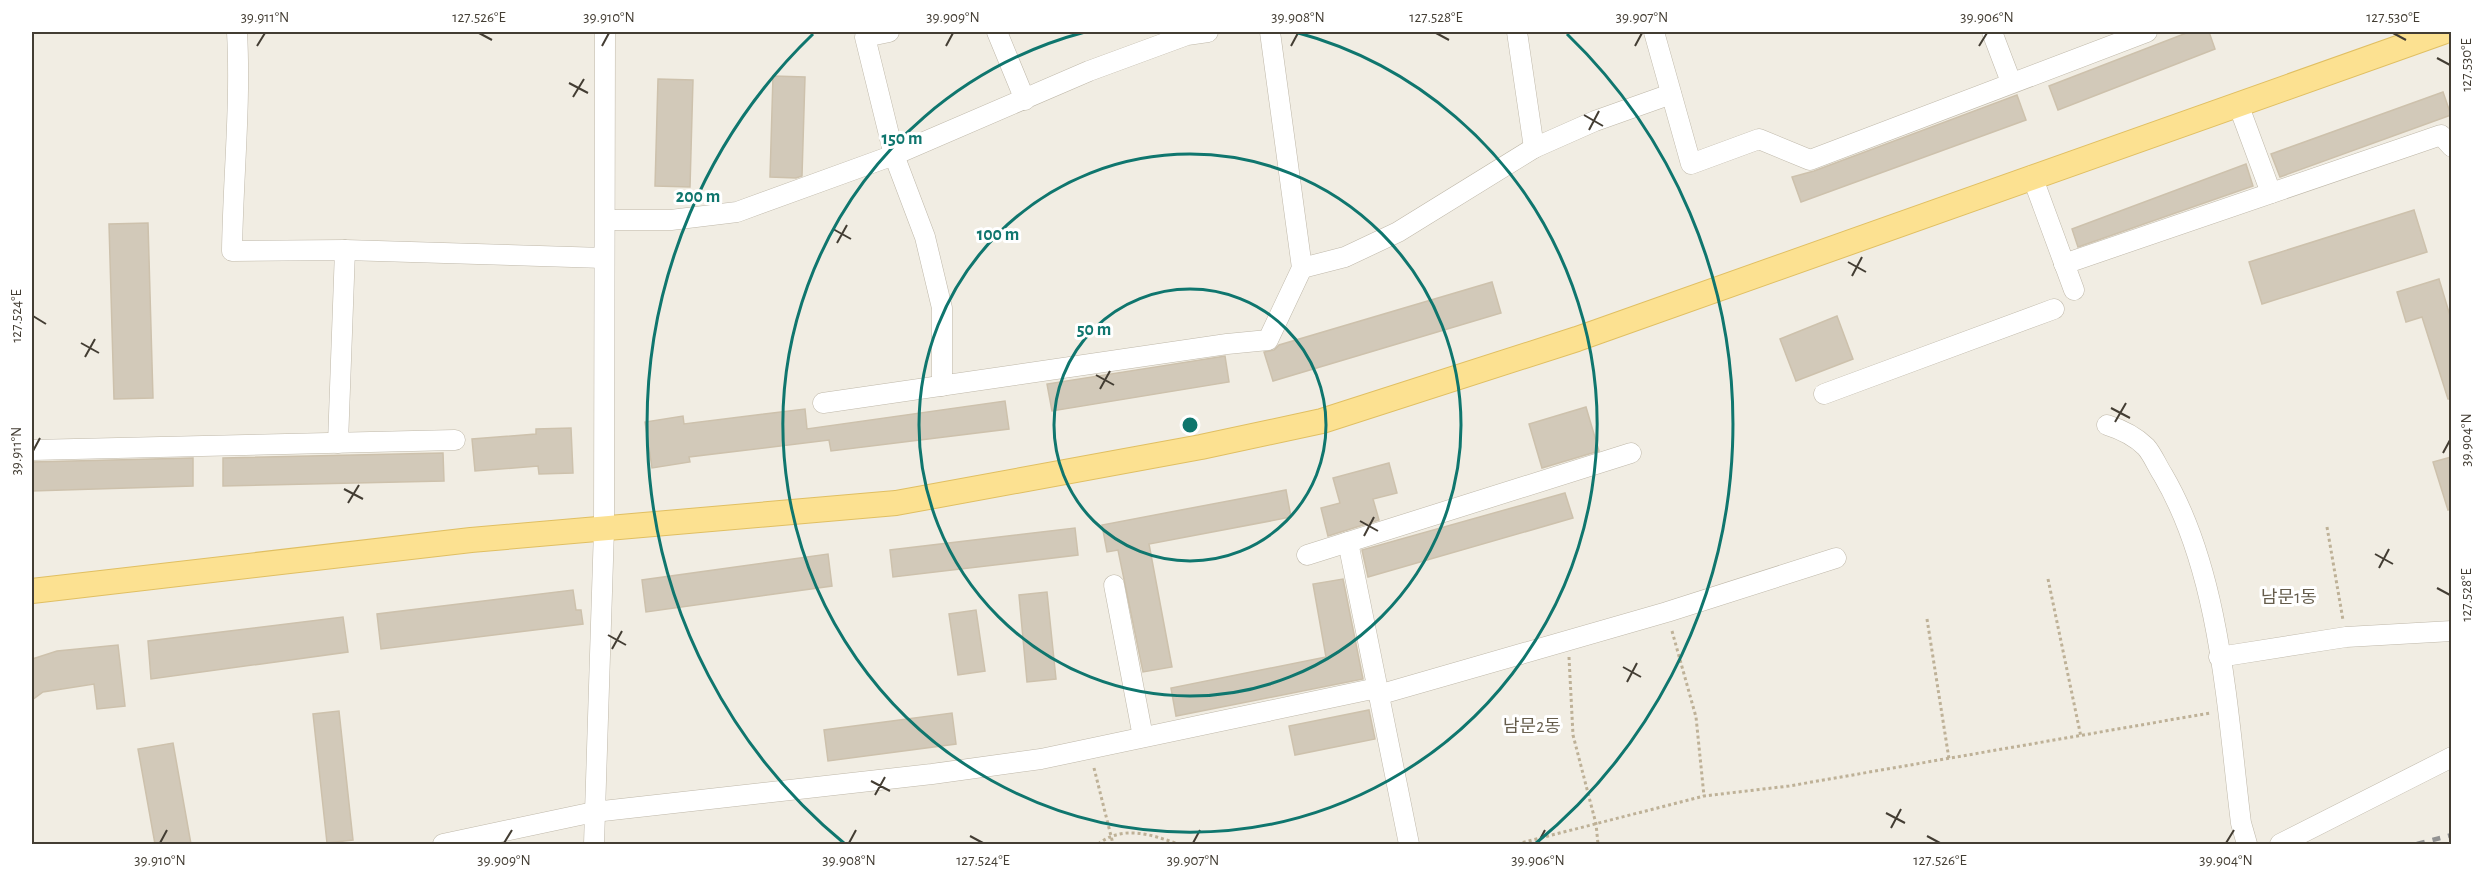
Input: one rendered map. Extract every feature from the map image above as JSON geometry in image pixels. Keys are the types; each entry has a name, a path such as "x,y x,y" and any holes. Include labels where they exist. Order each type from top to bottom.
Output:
{"main road":[{"path":"32,591 471,540 896,503 1201,447 1322,421 1577,339 2443,32"}],"street":[{"path":"237,32 239,72 233,177 232,251 345,249 604,258"},
{"path":"594,844 604,529 605,32"},
{"path":"889,32 865,37 894,155 925,237 942,308 942,386"},
{"path":"996,32 1025,100"},
{"path":"606,220 671,220 737,212 894,155 1089,71 1187,35 1208,32"},
{"path":"823,403 1268,340 1302,268 1270,32"},
{"path":"1517,32 1534,148"},
{"path":"1654,32 1691,164 1759,139 1810,160 2147,32"},
{"path":"1992,32 2011,82"},
{"path":"1302,268 1345,257 1398,232 1534,148 1595,121 1671,94"},
{"path":"2238,104 2271,192"},
{"path":"2064,264 2441,135 2451,147"},
{"path":"2032,176 2074,290"},
{"path":"338,443 345,249"},
{"path":"1824,394 2054,309"},
{"path":"2108,425 2125,430 2147,448 2172,490 2197,556 2211,608 2241,823 2247,844"},
{"path":"32,450 455,440"},
{"path":"1307,555 1630,453"},
{"path":"1348,542 1409,844"},
{"path":"443,844 594,812 932,774 1041,759 1377,691 1666,612 1836,558"},
{"path":"1114,585 1143,737"},
{"path":"2219,657 2346,637 2451,631"},
{"path":"2280,844 2451,757"}],"path":[{"path":"2327,527 2346,637"},
{"path":"2048,579 2081,737"},
{"path":"1666,612 1696,717 1704,796"},
{"path":"1927,619 1949,759"},
{"path":"1566,640 1570,666 1573,735 1596,824 1598,844"},
{"path":"1517,844 1704,796 1789,786 2227,710"},
{"path":"1089,748 1113,844"},
{"path":"1098,844 1110,835 1135,833 1153,835 1178,844"}],"building":[{"path":"2189,32 2209,32 2215,49 2058,110 2049,86"},
{"path":"773,76 805,77 802,176 796,178 770,177"},
{"path":"658,79 693,80 690,187 655,186"},
{"path":"2443,92 2451,115 2280,177 2271,154"},
{"path":"2017,95 2026,120 1801,202 1792,177 1814,171"},
{"path":"2246,164 2253,186 2078,247 2072,229"},
{"path":"2414,210 2427,252 2262,304 2249,262"},
{"path":"148,223 153,398 114,399 109,224"},
{"path":"2439,279 2451,319 2451,399 2448,399 2422,317 2406,322 2397,292"},
{"path":"1492,282 1501,313 1273,381 1264,352 1274,350 1279,345"},
{"path":"1837,316 1853,359 1796,381 1780,339"},
{"path":"1225,356 1229,382 1052,411 1047,384"},
{"path":"1005,401 1009,429 831,451 829,440 689,457 690,462 652,468 645,422 683,416 684,424 805,409 807,429"},
{"path":"1586,407 1599,451 1542,468 1529,424"},
{"path":"571,428 573,473 539,474 538,466 475,471 472,439 536,434 536,429"},
{"path":"443,453 444,481 223,486 223,458"},
{"path":"2451,457 2451,509 2448,510 2433,462"},
{"path":"193,458 193,486 32,491 32,462"},
{"path":"1389,463 1397,493 1373,499 1379,520 1328,536 1321,508 1340,503 1333,478"},
{"path":"1286,490 1291,517 1149,544 1172,667 1143,672 1118,550 1107,552 1102,525"},
{"path":"1565,493 1573,518 1368,577 1362,550"},
{"path":"1075,528 1078,555 893,577 890,550"},
{"path":"828,554 832,586 646,612 642,580"},
{"path":"1343,579 1363,679 1176,716 1171,688 1326,657 1313,584"},
{"path":"573,590 576,610 581,610 583,624 381,649 377,614"},
{"path":"1047,592 1056,679 1027,682 1019,595"},
{"path":"976,610 985,671 958,675 949,614"},
{"path":"343,617 348,652 151,679 148,641"},
{"path":"118,645 125,706 97,709 94,684 43,692 32,700 32,659 57,651"},
{"path":"1369,710 1375,739 1295,755 1289,726"},
{"path":"339,711 353,840 327,843 313,714"},
{"path":"952,713 956,744 828,761 824,730"},
{"path":"173,743 191,844 155,844 138,749"}],"railway":[{"path":"2417,844 2452,835"}],"district":[{"name":"남문1동","path":"2289,598"},
{"name":"남문2동","path":"1532,727"}]}
